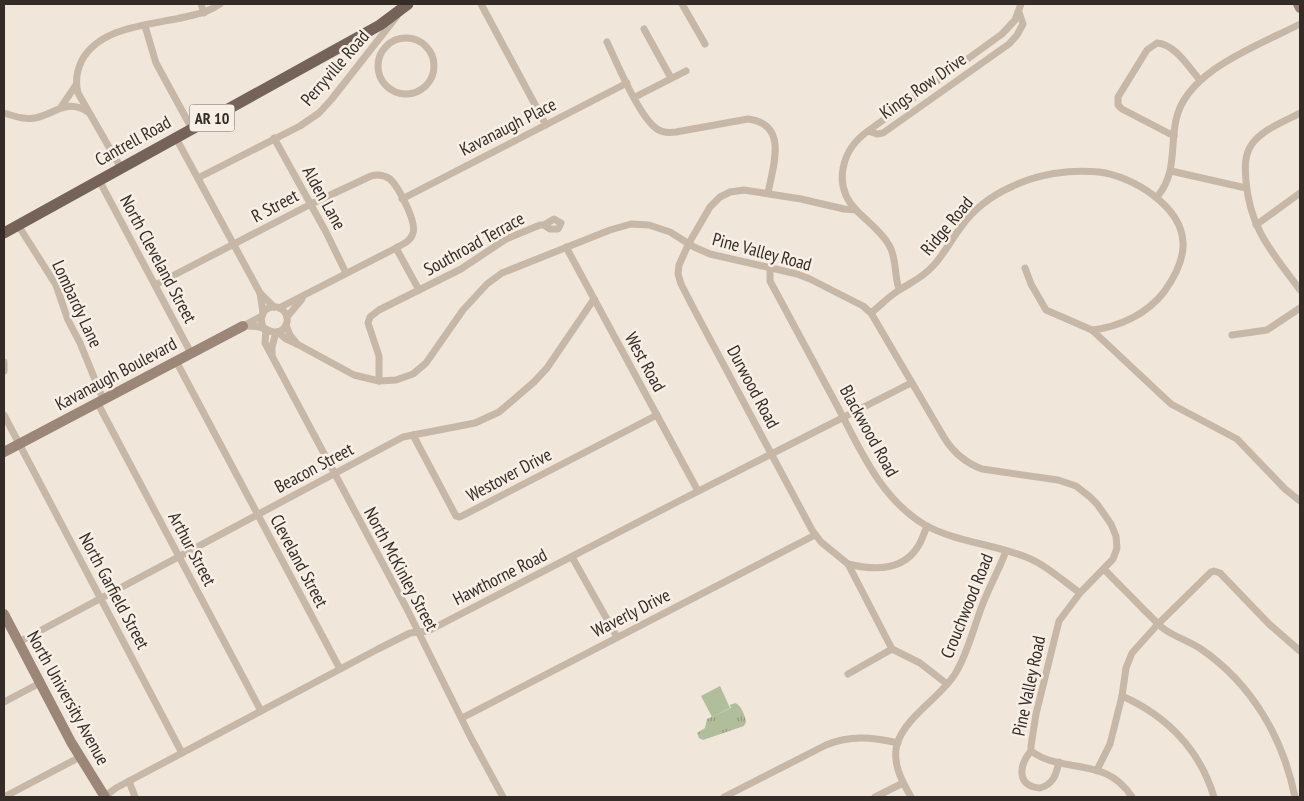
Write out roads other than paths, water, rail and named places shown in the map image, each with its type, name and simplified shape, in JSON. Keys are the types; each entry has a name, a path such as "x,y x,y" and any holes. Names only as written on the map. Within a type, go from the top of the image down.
{"main road":[{"name":"Cantrell Road","path":"4,233 380,25 406,5"}],"street":[{"path":"201,4 204,13"},
{"path":"120,168 88,112 76,85 80,64 87,52 96,43 116,32 204,13 220,4"},
{"path":"481,4 546,125"},
{"path":"682,4 705,44"},
{"name":"Kings Row Drive","path":"899,289 894,258 889,245 880,233 856,210 845,188 843,165 852,146 868,131 877,134 883,132 1009,44 1024,24 1019,12 1021,4"},
{"path":"1298,4 1300,8"},
{"name":"Perryville Road","path":"198,178 300,126 319,113 338,93 406,5"},
{"path":"868,131 1002,34 1012,24 1019,12"},
{"path":"1157,198 1166,186 1171,172 1176,121 1180,111 1200,80 1231,59 1300,24"},
{"path":"145,26 156,62 192,129"},
{"path":"644,29 672,78"},
{"path":"384,34 392,41"},
{"path":"400,38 418,40 430,52 434,68 432,77 420,90 412,93 399,93 383,82 378,69 379,56 392,41 400,38"},
{"path":"607,42 634,97 653,126 663,132 685,131 745,119 763,123 770,130 776,144 768,193"},
{"path":"1174,136 1122,109 1118,105 1118,97 1147,50 1157,44 1166,45 1174,51 1200,80"},
{"path":"634,97 686,71"},
{"name":"Kavanaugh Place","path":"402,199 627,83"},
{"path":"61,107 76,85"},
{"path":"4,113 22,118 35,118 61,107 76,108 88,112"},
{"path":"1299,287 1266,243 1256,225 1250,210 1246,188 1245,158 1251,145 1266,131 1300,113"},
{"path":"176,138 260,293 283,310 290,336 297,344"},
{"name":"Alden Lane","path":"274,138 311,204 346,273"},
{"name":"Ridge Road","path":"871,313 899,289 919,279 931,268 962,226 979,208 1006,190 1026,180 1070,172 1100,172 1128,179 1157,198 1174,218 1184,243 1182,258 1175,275 1159,298 1143,311 1122,323 1092,330"},
{"path":"1171,172 1246,188"},
{"name":"R Street","path":"155,285 311,204 375,175 390,179 402,199"},
{"name":"North Cleveland Street","path":"99,180 191,352"},
{"name":"Durwood Road","path":"856,210 768,193 740,190 720,198 710,207 689,243 679,264 678,274 681,284 815,535 848,564 892,649"},
{"path":"1256,225 1267,219 1300,193"},
{"path":"243,326 262,314 266,309 277,307 306,295 396,248 411,238 414,229 413,219 402,199"},
{"name":"Pine Valley Road","path":"277,332 286,339 354,375 379,382 396,380 420,369 432,356 463,310 494,279 513,268 566,247 610,230 636,224 662,229 700,251 797,274 856,302 871,313 911,383 949,445 957,454 972,465 992,472 1058,480 1076,486 1090,496 1106,516 1116,536 1117,548 1115,555 1069,606 1059,622 1052,645 1031,741 1032,751 1042,758 1097,770 1116,779 1132,797"},
{"name":"Lombardy Lane","path":"18,225 56,285 68,320 83,350 100,400"},
{"name":"Southroad Terrace","path":"379,382 379,356 369,330 368,320 370,317 379,310 470,264 506,239 544,225"},
{"name":"West Road","path":"566,247 698,491"},
{"path":"396,248 419,290"},
{"name":"Blackwood Road","path":"770,267 770,281 883,488 906,512 927,526 947,534 1027,558 1045,567 1080,593"},
{"path":"1025,268 1031,284 1046,310 1092,330 1171,404 1237,439 1285,489 1300,501"},
{"path":"260,293 261,321 265,329"},
{"path":"243,326 253,326 277,332 283,329 286,321 306,295"},
{"name":"Beacon Street","path":"19,642 403,437 475,423 499,412 534,382 547,368 594,299"},
{"path":"1232,335 1267,330 1300,308"},
{"name":"Kavanaugh Boulevard","path":"4,452 243,326"},
{"name":"North McKinley Street","path":"265,329 265,343 503,797"},
{"path":"272,356 272,347 277,332"},
{"name":"Cleveland Street","path":"176,361 340,670"},
{"path":"4,362 4,371"},
{"name":"Hawthorne Road","path":"104,797 129,781 410,633 428,631 911,383"},
{"name":"Arthur Street","path":"100,400 179,557 261,711"},
{"name":"North Garfield Street","path":"4,415 182,753"},
{"name":"Westover Drive","path":"412,435 456,516 460,517 657,415"},
{"path":"848,564 874,569 888,567 900,562 917,548 927,526"},
{"name":"Waverly Drive","path":"462,718 815,535"},
{"name":"Crouchwood Road","path":"898,743 908,726 947,684 962,662 982,605 1006,551"},
{"path":"572,557 617,638"},
{"path":"1104,569 1158,624 1210,656 1245,689 1264,716 1281,748 1295,797"},
{"path":"1097,770 1110,744 1122,696 1126,668 1132,653 1197,585 1214,571 1220,573 1269,624 1300,650"},
{"name":"North University Avenue","path":"4,614 80,757 104,797"},
{"path":"848,674 892,649 920,663 947,684"},
{"path":"4,702 40,683"},
{"path":"1122,696 1160,717 1181,737 1200,763 1214,797"},
{"path":"724,797 826,745 839,740 860,737 898,743 896,763 903,783 911,797"},
{"path":"1032,751 1025,759 1021,768 1024,779 1032,786 1040,788 1052,782 1055,778 1059,762"},
{"path":"4,797 80,757"},
{"path":"129,781 135,797"},
{"path":"875,797 903,783"}]}
